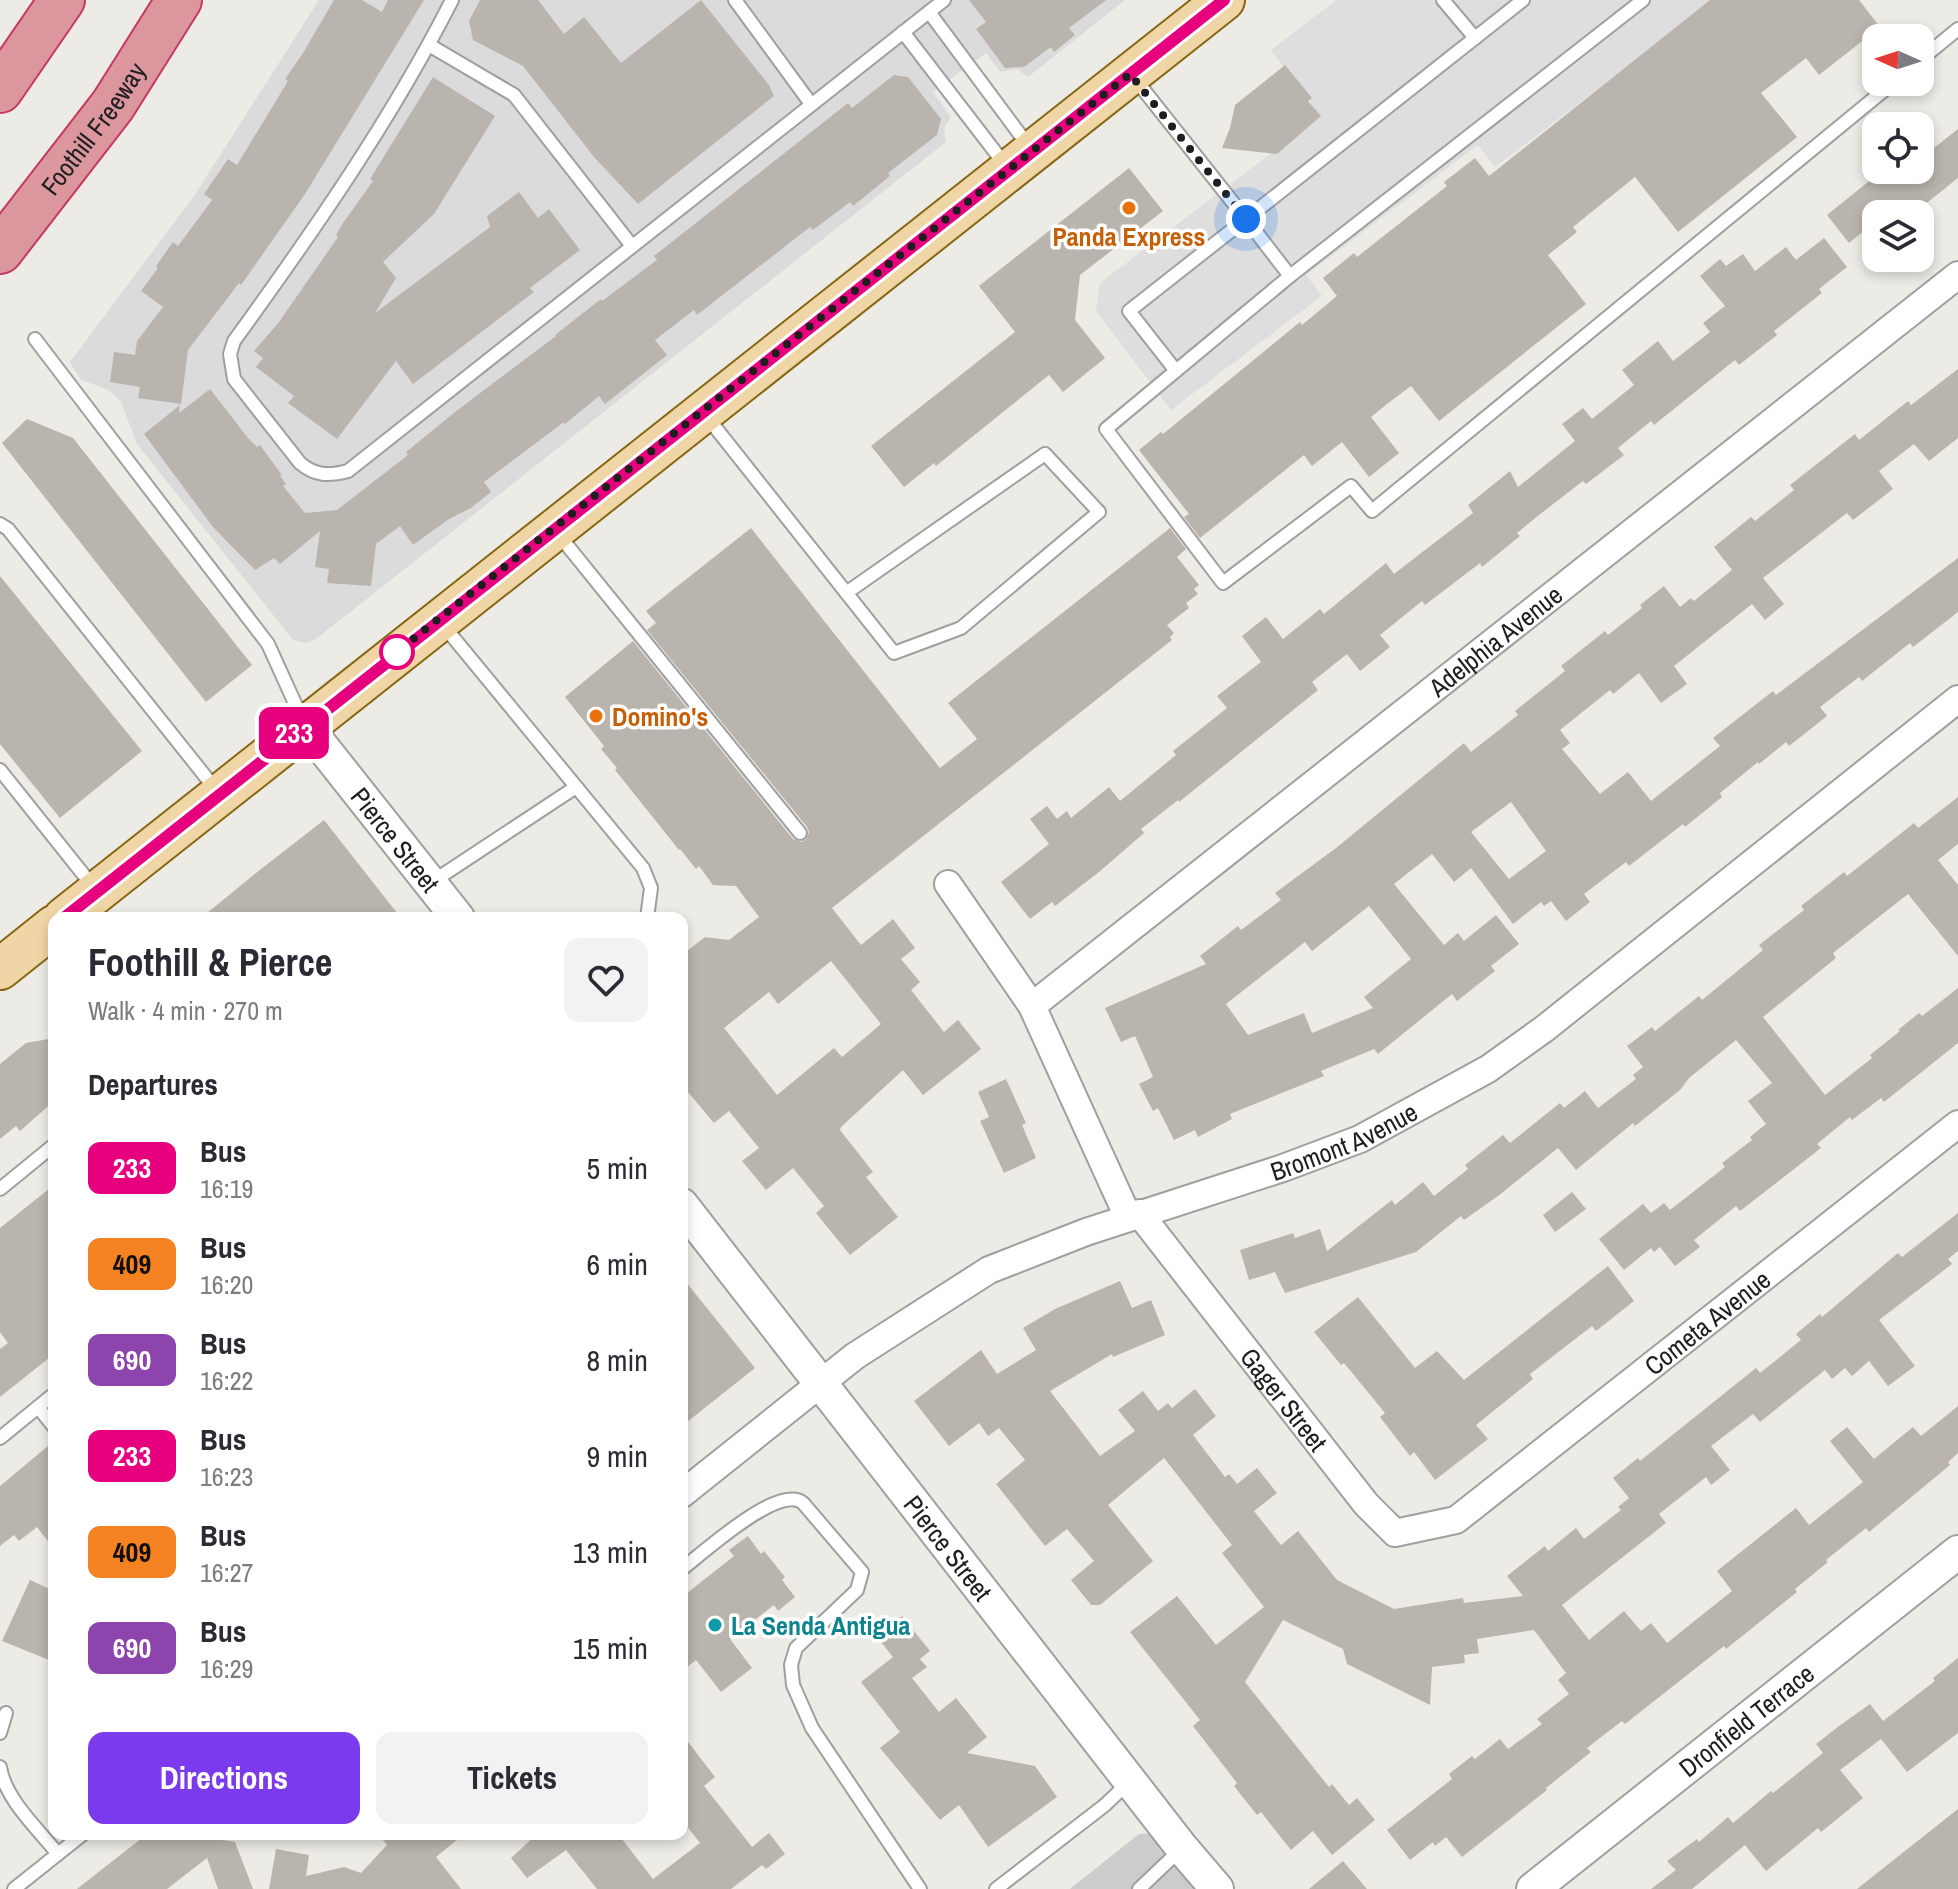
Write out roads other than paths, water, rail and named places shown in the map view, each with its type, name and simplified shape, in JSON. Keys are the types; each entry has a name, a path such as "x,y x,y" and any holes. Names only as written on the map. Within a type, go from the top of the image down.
{"highway":[{"path":"0,90 62,0"},
{"name":"Foothill Freeway","path":"0,251 113,105 179,0"}],"main road":[{"path":"71,912 1224,0"},
{"path":"0,969 48,931"}],"street":[{"name":"Adelphia Avenue","path":"1032,1006 1958,275"},
{"name":"Bromont Avenue","path":"688,1489 881,1338 989,1270 1134,1215 1283,1168 1360,1139 1488,1069 1544,1029 1958,699"},
{"name":"Pierce Street","path":"305,725 453,912"},
{"name":"Gager Street","path":"948,884 1032,1006 1134,1215 1366,1504 1395,1533 1456,1520"},
{"name":"Cometa Avenue","path":"1456,1520 1958,1124"},
{"name":"Pierce Street","path":"688,1213 1217,1889"},
{"name":"Dronfield Terrace","path":"1533,1889 1958,1552"}],"lane":[{"path":"452,0 429,45 339,191 234,341 230,354 234,379 308,471 333,475 348,471 944,0"},
{"path":"735,0 811,104"},
{"path":"1443,0 1475,38"},
{"path":"1176,371 1129,311 1523,0"},
{"path":"1643,0 1290,276 1106,429 1223,583 1351,486 1372,511 1877,96"},
{"path":"929,12 1021,160"},
{"path":"1934,49 1958,29"},
{"path":"903,32 1021,160"},
{"path":"429,45 514,95 632,246"},
{"path":"1130,74 1290,276"},
{"path":"35,339 268,644 305,725"},
{"path":"702,412 846,593 894,653 961,628 1099,512 1045,454 846,593"},
{"path":"0,524 8,529 219,793"},
{"path":"554,529 800,833"},
{"path":"438,619 643,868 651,888 648,912"},
{"path":"0,770 97,891"},
{"path":"431,883 576,787"},
{"path":"0,1189 48,1150"},
{"path":"0,1438 48,1399"},
{"path":"38,1407 48,1420"},
{"path":"688,1564 755,1513 789,1498 797,1498 862,1572 857,1590 796,1648 791,1665 793,1685 812,1728 920,1889"},
{"path":"0,1733 6,1713"},
{"path":"0,1767 2,1780 12,1795 58,1854"},
{"path":"996,1889 1105,1805 1130,1781"},
{"path":"14,1889 76,1840"},
{"path":"1139,1889 1182,1848"}],"place":[{"name":"Panda Express","path":"1129,208"},
{"name":"Domino's","path":"596,716"},
{"name":"La Senda Antigua","path":"715,1625"}]}
